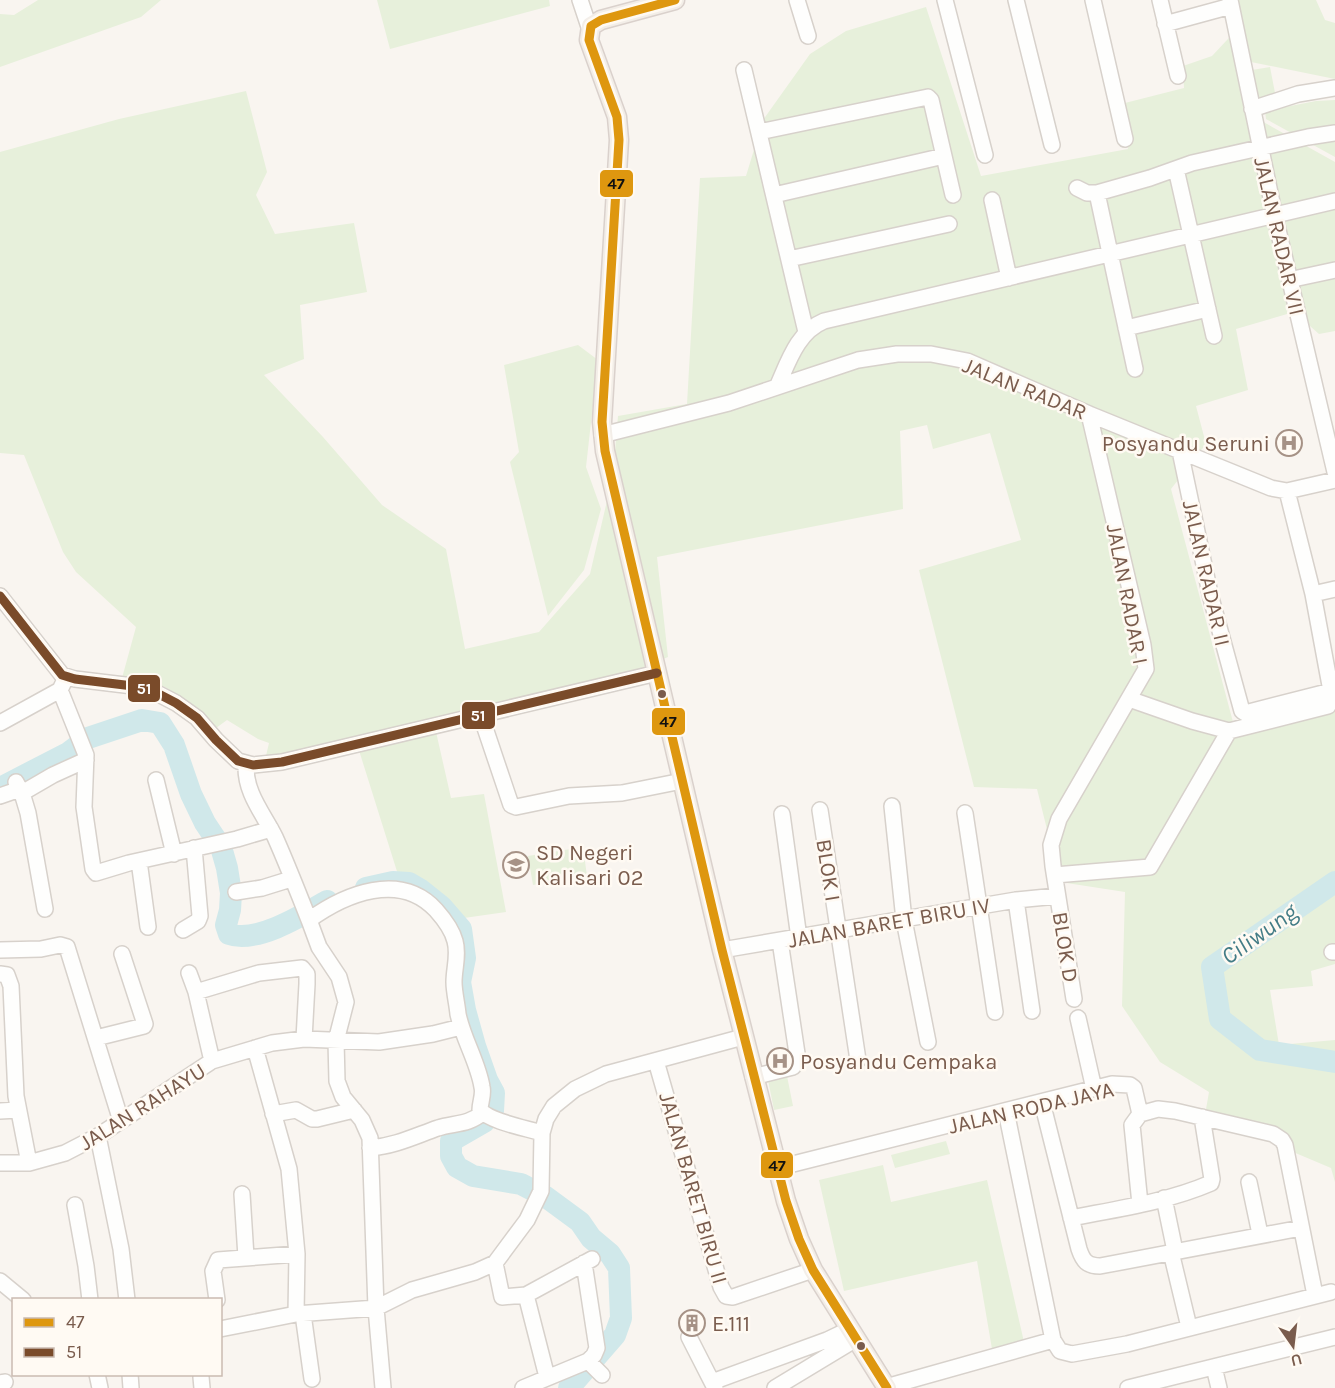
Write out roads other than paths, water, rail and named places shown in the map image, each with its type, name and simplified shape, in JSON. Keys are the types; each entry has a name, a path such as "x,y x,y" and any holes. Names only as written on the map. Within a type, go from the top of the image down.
{"main road":[{"path":"675,0 602,20 593,24 590,30 591,48 614,109 619,140 602,435 743,1037 796,1232 813,1270 887,1387"}],"street":[{"path":"580,0 590,30"},
{"path":"797,0 808,36"},
{"path":"945,0 985,155"},
{"path":"1016,0 1052,145"},
{"path":"1092,0 1125,139"},
{"path":"1160,0 1178,76"},
{"path":"1165,24 1230,3"},
{"name":"JALAN RADAR VII","path":"1230,3 1275,217 1335,471"},
{"path":"744,70 806,332"},
{"path":"1252,109 1298,94 1335,88"},
{"path":"759,132 927,96 931,100 953,195"},
{"path":"1077,188 1086,193 1097,193 1192,163 1335,133"},
{"path":"774,195 944,156"},
{"path":"1176,169 1214,336"},
{"path":"1097,193 1135,369"},
{"path":"992,200 1009,278"},
{"path":"777,387 806,332 818,323 839,316 1275,217 1335,201"},
{"path":"789,259 949,224"},
{"path":"1299,278 1335,270"},
{"path":"1126,328 1208,309"},
{"name":"JALAN RADAR","path":"602,435 692,414 858,360 897,354 931,354 967,362 1264,485 1287,491 1335,480"},
{"name":"JALAN RADAR I","path":"1057,896 1051,845 1056,828 1070,799 1145,673 1145,655 1089,414"},
{"name":"JALAN RADAR II","path":"1180,451 1212,598 1242,711 1245,713 1333,691"},
{"path":"1129,699 1192,722 1229,731 1326,708 1333,691 1313,594 1287,491"},
{"path":"1313,594 1335,589"},
{"path":"0,596 58,672 63,683 86,757 84,807 95,872 98,874 139,861 270,829"},
{"path":"0,723 63,683 133,686 165,696 197,718 229,753 246,765 272,764 481,716 657,672"},
{"path":"481,716 511,805 516,807 569,796 622,793 682,781"},
{"path":"1054,875 1150,867 1229,731"},
{"path":"0,796 53,775 86,757"},
{"path":"246,765 245,776 255,805 270,829 319,947 339,977 345,995 345,1010 336,1041 337,1081 343,1097 366,1127 370,1138 376,1308 383,1388"},
{"path":"156,780 174,854"},
{"path":"20,788 28,813 45,909"},
{"path":"892,806 904,920 928,1042"},
{"name":"BLOK I","path":"820,810 858,1060"},
{"path":"965,813 995,1012"},
{"path":"782,814 799,938"},
{"path":"183,930 198,921 200,916 194,848"},
{"path":"139,861 148,927"},
{"path":"236,892 262,888 291,879"},
{"path":"307,916 350,895 391,889 423,898 432,906 447,924 456,942 454,981 461,1027 483,1093 480,1107 488,1115 542,1133"},
{"name":"JALAN BARET BIRU IV","path":"722,950 1016,900 1057,896"},
{"name":"BLOK D","path":"1057,896 1074,999"},
{"path":"1016,900 1032,1011"},
{"path":"753,1077 794,1067 798,1060 780,941"},
{"path":"2,950 41,949 60,945 67,947 121,1120"},
{"path":"96,1038 145,1024 122,954"},
{"path":"196,992 259,973 302,968 307,975 304,1039"},
{"path":"189,973 196,992 212,1061"},
{"path":"0,974 7,975 11,986 14,1038 7,1071 29,1163"},
{"path":"1078,1018 1094,1089"},
{"name":"JALAN RAHAYU","path":"0,1163 29,1163 54,1157 98,1136 212,1061 255,1048 272,1043 304,1039 385,1041 433,1034 461,1027"},
{"path":"222,1326 300,1314 376,1308 412,1290 475,1272 495,1263 516,1237 539,1198 542,1133 546,1119 554,1106 575,1089 606,1074 743,1037"},
{"path":"255,1048 289,1169 300,1314 312,1379"},
{"name":"JALAN BARET BIRU II","path":"656,1061 721,1287 726,1296 733,1297 813,1270"},
{"name":"JALAN RODA JAYA","path":"777,1168 1112,1084 1130,1085 1134,1088 1140,1114 1167,1109 1265,1131 1282,1140 1301,1228"},
{"path":"1042,1102 1071,1218 1082,1258 1086,1263 1100,1266 1301,1228 1315,1296"},
{"path":"0,1111 18,1110"},
{"path":"273,1113 296,1110 312,1119 317,1119 354,1110"},
{"path":"1006,1111 1053,1340 1060,1351 1072,1354 1127,1344 1331,1292"},
{"path":"1140,1114 1132,1125 1140,1204"},
{"path":"370,1148 395,1145 440,1127 469,1122 488,1115"},
{"path":"1071,1218 1164,1198 1212,1182 1202,1118"},
{"path":"98,1136 121,1249 127,1298"},
{"path":"1249,1182 1260,1234"},
{"path":"242,1194 246,1257"},
{"path":"1164,1198 1189,1328"},
{"path":"75,1205 90,1298"},
{"path":"217,1298 213,1271 216,1263 224,1259 297,1254"},
{"path":"495,1263 502,1297 526,1295 588,1261 597,1348 593,1366 547,1377 523,1388"},
{"path":"0,1281 22,1298"},
{"path":"526,1295 547,1377"},
{"path":"689,1337 713,1385 816,1344 853,1334"},
{"path":"785,1385 853,1334"},
{"path":"1128,1388 1335,1337"},
{"path":"887,1387 1053,1340"},
{"path":"1214,1367 1219,1388"}],"waterway":[{"path":"0,788 68,753 88,738 142,720 160,723 174,745 191,794 205,823 221,847 231,893 226,925 229,934 240,936 266,932 327,901"},
{"path":"366,888 393,882 409,883 441,906 461,929 465,958 460,982 465,1010 475,1046 494,1093 493,1111 484,1122 451,1141 451,1156 457,1167 473,1176 521,1184 546,1197 580,1222 591,1238 610,1254 619,1268 621,1318 615,1335 569,1388"},
{"name":"Ciliwung","path":"1335,882 1212,967 1220,1019 1260,1050 1335,1062"}],"place":[{"name":"Posyandu Seruni","path":"1289,443"},
{"name":"SD Negeri Kalisari 02","path":"516,865"},
{"name":"Posyandu Cempaka","path":"780,1061"},
{"name":"E.111","path":"692,1323"}]}
